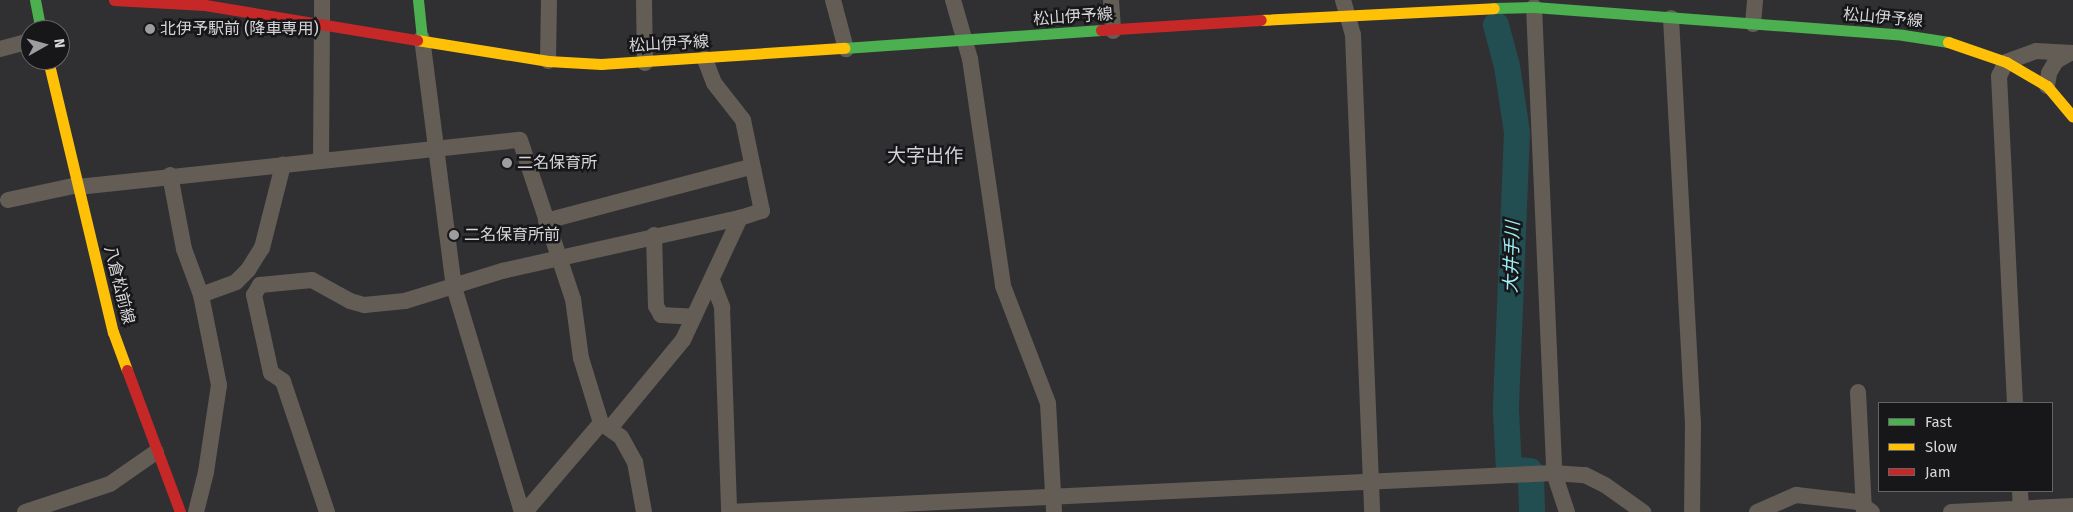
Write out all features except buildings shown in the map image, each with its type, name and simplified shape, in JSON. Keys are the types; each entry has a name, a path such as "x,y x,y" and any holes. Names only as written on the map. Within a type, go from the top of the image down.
{"main road":[{"path":"35,0 39,20"},
{"name":"松山伊予線","path":"114,0 258,7 321,21 548,61 645,63 1113,31 1345,7 1502,3 1671,18 1903,35 1959,44 2006,62 2047,86 2073,117"},
{"path":"418,0 422,38"},
{"name":"八倉松前線","path":"50,70 113,332 156,452 180,512"}],"street":[{"path":"321,161 322,0"},
{"path":"548,61 549,0"},
{"path":"644,0 645,63"},
{"path":"833,0 846,49"},
{"path":"953,0 970,59 1003,286 1048,403 1054,504"},
{"path":"1111,0 1113,31"},
{"path":"1753,24 1755,0"},
{"path":"1345,7 1352,35 1372,512"},
{"path":"1534,7 1554,473 1567,512"},
{"path":"1671,18 1693,423 1692,512"},
{"path":"422,38 454,287 523,512 606,425 683,340 713,283 740,218"},
{"path":"0,49 20,44"},
{"path":"2015,402 1998,92 2006,62 2036,51 2072,53"},
{"path":"2047,86 2049,73 2056,61 2072,53"},
{"path":"255,289 260,285 312,280 350,301 364,305 405,301 558,259 654,235 740,218 762,211 750,167 743,120 714,83 705,59"},
{"path":"8,200 78,186 170,175 520,140 558,259 573,299 581,358 606,425 635,462 644,512"},
{"path":"201,295 236,282 262,248 283,165"},
{"path":"546,221 750,167"},
{"path":"170,175 184,250 201,295 219,384 206,472 196,512"},
{"path":"654,235 656,306 662,315 694,318"},
{"path":"236,282 255,289"},
{"path":"713,283 722,307 729,512 1054,504 1371,480 1554,473 1592,478 1643,512"},
{"path":"255,289 271,373 283,381 327,512"},
{"path":"1758,512 1796,495 1839,498 1867,510 1858,392"},
{"path":"25,512 110,484 156,452"},
{"path":"2020,492 2021,510"},
{"path":"1952,512 2073,506"}],"waterway":[{"name":"大井手川","path":"1496,25 1507,66 1517,132 1506,411 1509,470 1530,471"},
{"name":"大井手川","path":"1531,479 1532,512"}],"traffic: fast":[{"path":"35,0 39,20"},
{"path":"418,0 422,38"},
{"path":"1494,8 1534,7 1903,35 1948,42"},
{"path":"844,48 1101,30"}],"traffic: slow":[{"path":"1261,20 1494,8"},
{"path":"417,40 548,61 601,64 844,48"},
{"path":"1948,42 2006,62 2047,86 2073,117"},
{"path":"50,70 113,332 127,370"}],"traffic: jam":[{"path":"114,0 205,5 417,40"},
{"path":"1101,30 1261,20"},
{"path":"127,370 180,512"}],"place":[{"name":"北伊予駅前 (降車専用)","path":"150,29"},
{"name":"二名保育所","path":"507,163"},
{"name":"二名保育所前","path":"454,235"}],"district":[{"name":"大字出作","path":"925,156"}]}
